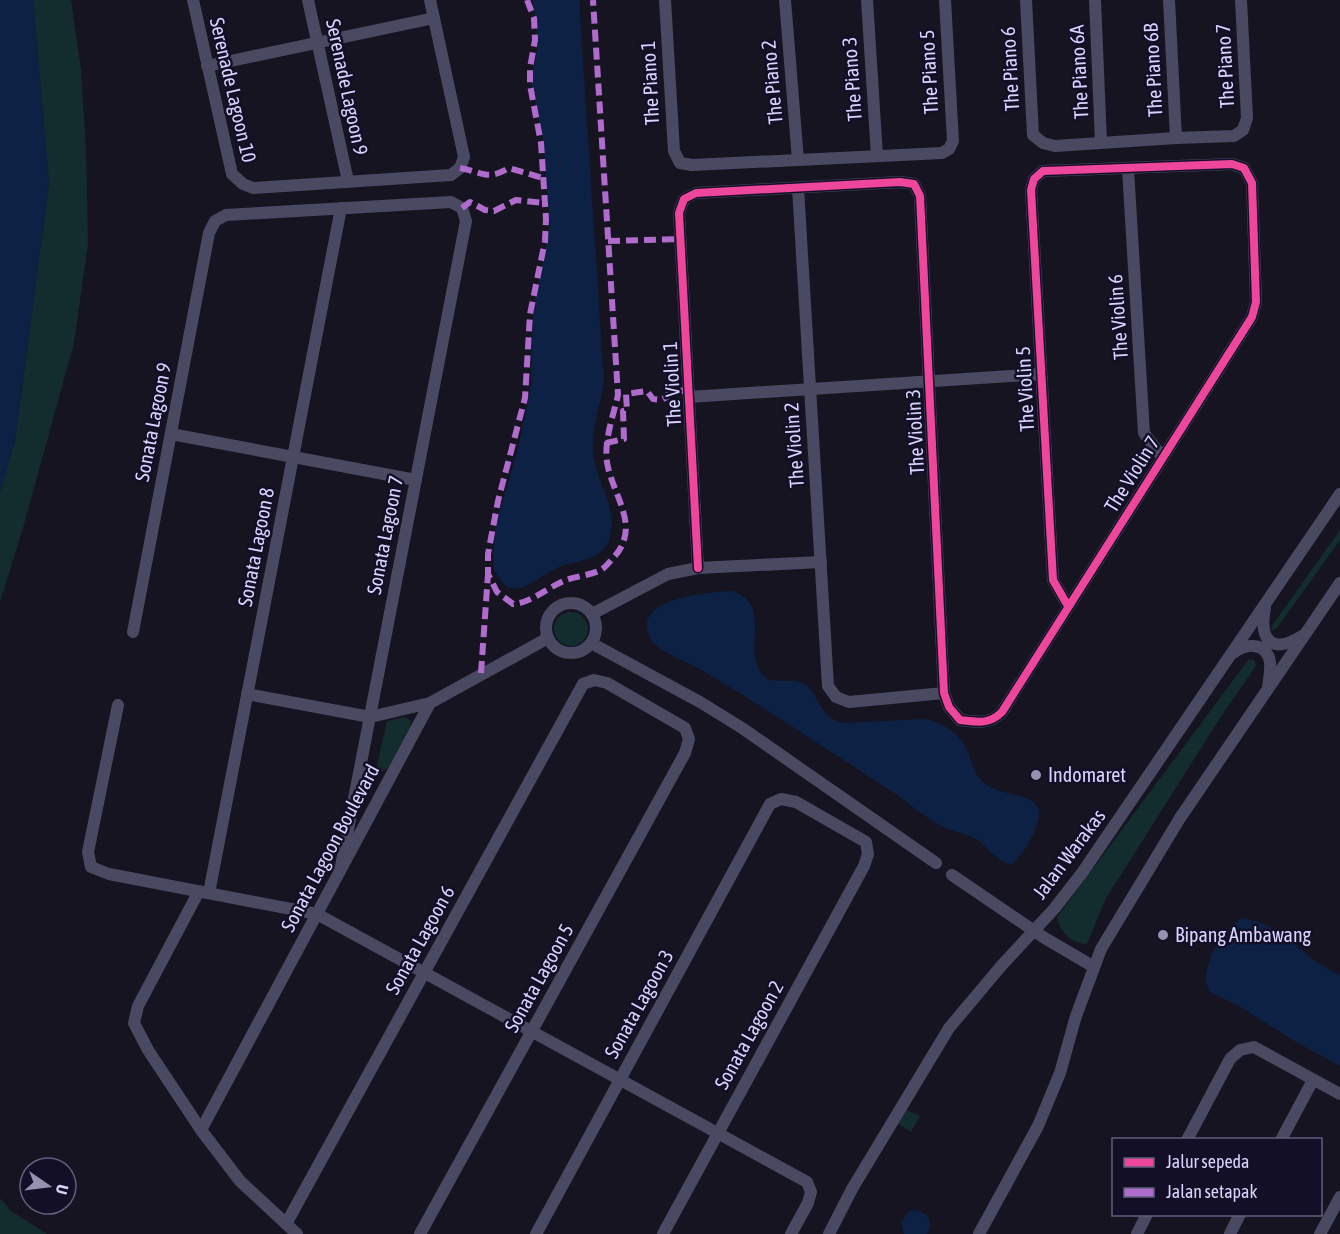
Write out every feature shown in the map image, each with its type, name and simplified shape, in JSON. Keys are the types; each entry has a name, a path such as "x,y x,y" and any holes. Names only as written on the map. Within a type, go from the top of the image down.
{"street":[{"name":"Serenade Lagoon 10","path":"192,0 232,174 243,184 254,188 348,182"},
{"name":"Serenade Lagoon 9","path":"308,0 348,182"},
{"path":"348,182 452,175 460,168 464,157 430,0"},
{"name":"The Piano 1","path":"665,0 674,151 680,163 692,165 798,160"},
{"name":"The Piano 2","path":"785,0 798,160"},
{"name":"The Piano 3","path":"867,0 877,156"},
{"name":"The Piano 5","path":"877,156 942,153 949,149 953,141 945,0"},
{"name":"The Piano 6","path":"1026,0 1032,135 1043,143 1055,146 1101,142"},
{"name":"The Piano 6A","path":"1095,0 1101,142"},
{"name":"The Piano 6B","path":"1169,0 1176,138"},
{"name":"The Piano 7","path":"1176,138 1234,136 1243,130 1248,118 1241,0"},
{"path":"207,66 434,18"},
{"path":"1101,142 1176,138"},
{"path":"798,160 877,156"},
{"name":"The Violin 7","path":"944,693 949,707 960,720 977,722 994,720 1002,712 1251,317 1256,302 1252,183 1244,168 1232,164 1128,169"},
{"name":"The Violin 5","path":"1068,606 1053,580 1031,190 1034,178 1043,171 1128,169"},
{"name":"The Violin 6","path":"1128,169 1144,433 1162,457"},
{"name":"The Violin 3","path":"798,188 900,182 914,184 920,196 944,693"},
{"name":"The Violin 1","path":"698,568 679,213 684,199 696,193 798,188"},
{"name":"The Violin 2","path":"798,188 828,686 836,697 849,702 944,693"},
{"name":"Sonata Lagoon 7","path":"340,871 466,221 462,208 451,202 341,208"},
{"name":"Sonata Lagoon 9","path":"133,632 209,234 215,221 226,215 341,208"},
{"name":"Sonata Lagoon 8","path":"201,1130 148,1050 135,1023 138,1006 204,892 247,694 341,208"},
{"path":"689,397 1041,374"},
{"path":"171,434 416,480"},
{"name":"Jalan Warakas","path":"829,1234 852,1189 936,1047 986,983 1034,932 1096,854 1340,494"},
{"path":"592,614 668,574 698,568 820,562"},
{"path":"979,1234 1038,1126 1060,1073 1076,1016 1101,949 1180,818 1340,583"},
{"path":"571,603 583,606 592,614 596,623 596,634 583,650 573,653 562,652 548,638 546,626 550,614 559,606 571,603"},
{"path":"1267,603 1263,623 1264,633 1268,640 1284,645 1305,634"},
{"path":"247,694 370,717 430,704 481,673 548,638"},
{"path":"591,643 700,702 742,728 936,863"},
{"path":"1230,656 1242,646 1251,645 1262,648 1270,662 1268,688"},
{"name":"Sonata Lagoon 6","path":"286,1224 583,684 594,680 607,683 686,728 689,739"},
{"name":"Sonata Lagoon Boulevard","path":"201,1130 430,704"},
{"path":"118,705 88,852 92,867 109,874 317,914 807,1182 811,1192 808,1203 791,1234"},
{"name":"Sonata Lagoon 5","path":"420,1234 685,753 689,739"},
{"name":"Sonata Lagoon 3","path":"536,1234 770,804 781,800 796,802 866,842 868,854"},
{"name":"Sonata Lagoon 2","path":"663,1234 864,866 868,854"},
{"path":"952,874 1034,932 1094,967"},
{"path":"1188,1138 1230,1059 1240,1050 1254,1047 1340,1094"},
{"path":"1282,1138 1313,1080"},
{"path":"201,1130 240,1181 297,1234"},
{"path":"1320,1234 1340,1197"},
{"path":"1137,1234 1146,1216"},
{"path":"1230,1234 1239,1216"}],"green space":[{"path":"33,0 71,0 81,70 86,147 88,244 74,343 0,602 0,492 15,440 49,183"},
{"path":"1340,530 1340,540 1277,628 1272,631 1271,627"},
{"path":"571,612 583,617 588,629 583,641 571,646 559,641 554,629 559,617"},
{"path":"1249,659 1254,660 1256,666 1220,718 1105,900 1087,944 1071,939 1061,928 1057,917"},
{"path":"405,717 410,720 411,726 388,768 382,771 377,765 387,721"},
{"path":"905,1109 920,1116 911,1132 897,1123"},
{"path":"0,1198 11,1211 47,1234 0,1234"}],"water":[{"path":"0,0 33,0 49,183 15,440 0,492"},
{"path":"532,0 579,0 604,383 594,431 593,451 612,522 609,541 597,555 562,566 525,586 513,588 506,587 494,570 496,523 517,453 531,385 533,313 550,226 543,140 531,81 537,49 536,21"},
{"path":"733,591 745,598 751,606 755,627 756,661 760,671 768,679 802,683 813,692 827,715 843,723 924,719 937,723 960,738 976,772 984,783 992,788 1032,801 1038,807 1039,816 1028,843 1016,860 1012,864 1001,861 976,839 934,822 800,731 701,670 666,652 651,639 647,625 651,614 661,606 690,596"},
{"path":"1240,918 1268,926 1340,975 1340,1066 1296,1042 1239,1006 1210,992 1206,983 1206,972 1213,951"},
{"path":"913,1210 922,1212 928,1218 930,1225 927,1234 904,1234 901,1223 908,1212"}],"marked path":[{"path":"527,0 534,18 535,40 530,68 530,85 541,143 546,219 545,241 530,314 525,398 498,501 488,554 488,574 497,592 513,604 533,598 566,580 601,570 614,557 622,545 625,534 623,510 610,474 606,454 618,395 593,0"},
{"path":"460,168 490,175 509,168 543,178"},
{"path":"462,208 470,202 485,210 494,211 516,200 545,203"},
{"path":"608,241 681,239"},
{"path":"606,443 624,439 623,411 627,410 626,394 647,391 653,399 661,400 667,397 669,392 689,390"},
{"path":"481,673 488,574"}],"cycle path":[{"path":"698,568 679,213 684,199 696,193 900,182 914,184 920,196 944,693 949,707 960,720 982,722 1002,712 1252,317 1256,302 1252,183 1244,168 1232,164 1043,171 1034,179 1031,190 1053,580 1068,606"}],"place":[{"name":"Indomaret","path":"1036,775"},
{"name":"Bipang Ambawang","path":"1163,935"}]}
